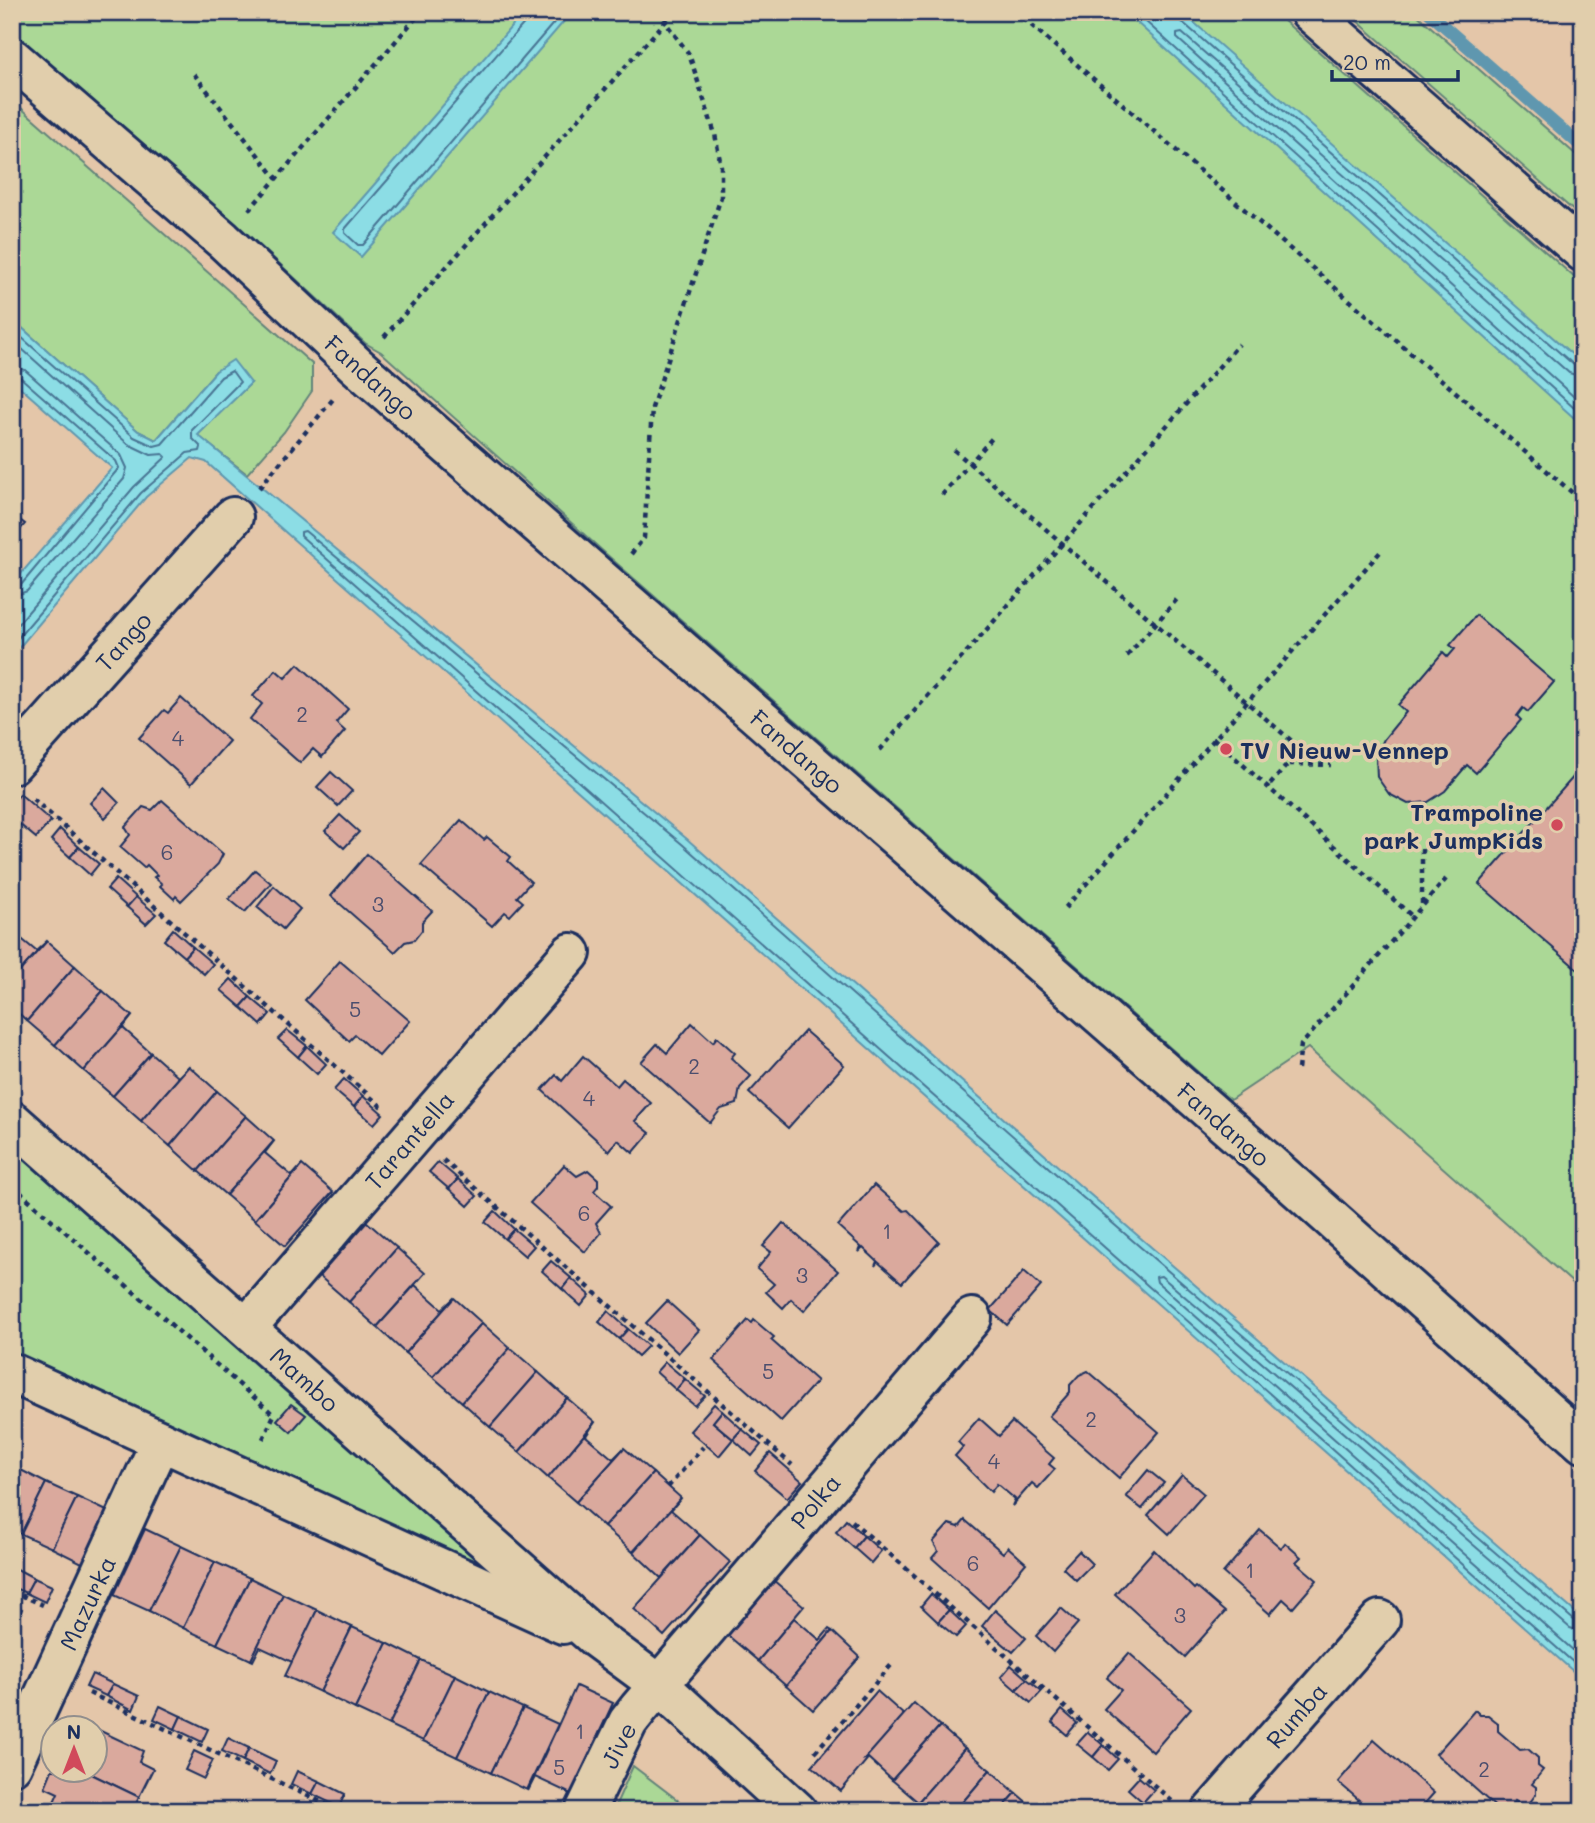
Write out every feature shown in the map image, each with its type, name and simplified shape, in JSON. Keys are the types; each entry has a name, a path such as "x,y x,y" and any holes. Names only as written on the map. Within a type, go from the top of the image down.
{"street":[{"path":"1310,12 1583,251"},
{"name":"Fandango","path":"12,58 223,240 358,366 1236,1134 1583,1443"},
{"name":"Tango","path":"20,779 233,517"},
{"name":"Tarantella","path":"247,1327 571,953"},
{"name":"Mambo","path":"12,1121 597,1639 659,1685 774,1804"},
{"name":"Polka","path":"659,1685 972,1318"},
{"name":"Mambo","path":"12,1373 597,1639"},
{"name":"Mazurka","path":"12,1765 161,1441"},
{"name":"Rumba","path":"1212,1811 1380,1620"},
{"name":"Jive","path":"585,1811 628,1721 659,1685"}],"path":[{"path":"223,240 421,12"},
{"path":"605,584 644,538 652,408 722,197 721,166 715,134 689,54 655,12"},
{"path":"233,517 301,439 358,366 674,12"},
{"path":"1016,12 1583,502"},
{"path":"194,74 276,178"},
{"path":"880,750 1239,344"},
{"path":"942,495 993,437"},
{"path":"954,450 1301,749 1268,787"},
{"path":"1065,908 1382,550"},
{"path":"1127,656 1179,597"},
{"path":"1213,738 1413,917"},
{"path":"1288,764 1331,765"},
{"path":"20,779 414,1135 1173,1802"},
{"path":"1422,849 1422,906"},
{"path":"1297,1069 1301,1045 1446,879"},
{"path":"12,1185 274,1415 245,1480"},
{"path":"668,1487 704,1447"},
{"path":"815,1752 894,1662"},
{"path":"54,1676 340,1811"}],"green space":[{"path":"12,12 1274,12 1583,285 1583,1292 1308,1048 1230,1100 606,554 381,352 365,343 242,229 220,215 12,31"},
{"path":"1347,12 1414,12 1583,161 1583,219"},
{"path":"12,100 312,364 312,391 284,432 247,474 197,435 251,383 216,371 156,440 138,431 12,319"},
{"path":"12,1148 514,1584 12,1356"},
{"path":"633,1766 692,1811 613,1811"}],"water":[{"path":"524,12 572,12 361,257 333,232"},
{"path":"1125,12 1182,12 1583,364 1583,426"},
{"path":"12,319 138,431 156,440 216,371 233,360 251,383 198,435 687,839 1086,1191 1583,1619 1583,1680 206,462 192,458 146,497 12,656 12,584 112,468 12,380"}],"building":[{"path":"12,514 25,524 12,539"},
{"path":"1476,615 1554,682 1528,712 1523,708 1517,716 1521,720 1476,773 1467,765 1445,791 1428,802 1408,804 1389,794 1377,777 1376,756 1384,739 1406,712 1398,705 1443,652 1448,657 1455,649 1450,645"},
{"path":"298,664 348,709 336,723 345,731 322,757 313,749 300,763 250,719 262,704 253,696 276,670 285,678"},
{"path":"181,698 229,741 191,784 139,738 164,710 168,713"},
{"name":"Trampoline park JumpKids","path":"1583,766 1583,974 1479,884"},
{"path":"331,772 352,791 338,806 317,787"},
{"path":"104,788 119,803 105,818 90,803"},
{"path":"20,794 51,821 36,838 12,818 12,803"},
{"path":"162,800 223,854 218,864 181,901 176,896 174,899 160,886 162,884 154,877 157,875 147,865 144,868 120,847 130,835 125,827 143,807 152,810"},
{"path":"340,815 359,832 344,848 325,831"},
{"path":"461,820 484,840 487,837 511,857 508,861 531,882 517,897 523,902 510,916 505,912 492,926 421,865"},
{"path":"60,829 79,847 70,857 51,840"},
{"path":"79,847 99,864 90,875 70,857"},
{"path":"367,854 432,911 422,922 422,930 414,940 405,942 395,952 331,896"},
{"path":"255,870 271,883 245,912 229,899"},
{"path":"116,879 136,897 127,907 107,889"},
{"path":"274,886 300,909 283,929 257,907"},
{"path":"136,897 156,914 146,924 127,907"},
{"path":"173,929 193,947 184,957 164,940"},
{"path":"12,931 36,951 47,941 12,980"},
{"path":"47,941 75,966 27,1021 12,1007 12,980"},
{"path":"193,947 213,964 204,974 184,957"},
{"path":"340,961 410,1021 379,1056 355,1035 349,1041 305,1000"},
{"path":"75,966 103,991 55,1045 27,1021"},
{"path":"231,979 250,997 241,1007 221,990"},
{"path":"103,991 132,1016 84,1071 55,1045"},
{"path":"250,997 270,1014 261,1025 241,1007"},
{"path":"132,1016 123,1028 151,1053 113,1096 84,1071"},
{"path":"692,1023 713,1042 717,1037 735,1053 731,1058 751,1076 740,1088 737,1104 721,1109 710,1123 641,1062 657,1044 667,1053"},
{"path":"287,1030 307,1046 298,1057 278,1039"},
{"path":"805,1031 844,1065 788,1128 749,1093"},
{"path":"307,1046 326,1064 317,1074 298,1057"},
{"path":"151,1053 178,1077 189,1066 141,1121 113,1096"},
{"path":"583,1056 617,1086 623,1079 651,1103 635,1121 650,1133 633,1153 618,1140 609,1151 542,1090 556,1075 562,1081"},
{"path":"189,1066 217,1091 170,1146 141,1121"},
{"path":"344,1079 363,1096 354,1107 334,1090"},
{"path":"217,1091 246,1116 198,1171 170,1146"},
{"path":"363,1096 383,1114 374,1124 354,1107"},
{"path":"246,1116 274,1141 226,1195 198,1171"},
{"path":"274,1141 265,1153 292,1176 302,1165 255,1220 226,1195"},
{"path":"438,1162 458,1179 449,1189 429,1172"},
{"path":"302,1165 333,1192 285,1246 255,1220"},
{"path":"564,1165 577,1176 588,1170 598,1179 598,1186 594,1191 611,1206 596,1223 601,1233 585,1252 530,1203"},
{"path":"458,1179 477,1196 468,1206 449,1189"},
{"path":"874,1185 904,1211 908,1210 939,1242 902,1283 878,1262 875,1266 877,1261 863,1248 859,1252 861,1247 838,1226"},
{"path":"495,1211 514,1229 505,1239 485,1222"},
{"path":"367,1222 397,1248 349,1302 319,1276"},
{"path":"783,1223 838,1271 804,1311 791,1299 783,1308 766,1292 774,1284 757,1269 771,1252 763,1246"},
{"path":"514,1229 534,1246 525,1256 505,1239"},
{"path":"397,1248 425,1273 377,1327 349,1302"},
{"path":"551,1261 571,1278 562,1289 542,1271"},
{"path":"1024,1271 1041,1286 1007,1325 990,1310"},
{"path":"571,1278 590,1295 581,1306 562,1289"},
{"path":"415,1285 442,1309 454,1298 405,1353 377,1327"},
{"path":"454,1298 482,1323 433,1377 405,1353"},
{"path":"667,1301 699,1330 678,1353 646,1323"},
{"path":"608,1311 628,1329 619,1339 599,1322"},
{"path":"748,1320 752,1323 754,1320 774,1337 771,1340 817,1381 781,1421 713,1360"},
{"path":"482,1323 510,1348 462,1402 433,1377"},
{"path":"628,1329 648,1346 638,1356 619,1339"},
{"path":"510,1348 538,1372 490,1427 462,1402"},
{"path":"665,1362 685,1379 676,1390 656,1372"},
{"path":"1088,1371 1159,1432 1119,1478 1049,1416 1070,1392 1070,1385 1079,1375"},
{"path":"538,1372 567,1398 519,1452 490,1427"},
{"path":"685,1379 705,1396 695,1406 676,1390"},
{"path":"567,1398 595,1422 548,1478 519,1452"},
{"path":"291,1404 306,1415 291,1432 277,1420"},
{"path":"714,1404 722,1411 713,1422 733,1439 719,1456 690,1431"},
{"path":"722,1411 742,1429 733,1439 713,1422"},
{"path":"979,1418 999,1436 1012,1422 1054,1458 1049,1464 1055,1469 1038,1488 1032,1483 1012,1506 1015,1499 997,1484 991,1492 955,1456 963,1447 958,1442"},
{"path":"595,1422 586,1436 613,1459 624,1448 576,1502 548,1478"},
{"path":"742,1429 761,1445 752,1456 733,1439"},
{"path":"624,1448 653,1473 604,1527 576,1502"},
{"path":"770,1453 802,1481 787,1498 755,1471"},
{"path":"15,1467 46,1483 21,1534 12,1529"},
{"path":"1148,1470 1164,1483 1142,1509 1126,1496"},
{"path":"653,1473 681,1498 633,1552 604,1527"},
{"path":"1182,1475 1204,1494 1169,1534 1148,1515"},
{"path":"46,1483 77,1497 52,1548 21,1534"},
{"path":"77,1497 109,1512 84,1564 52,1548"},
{"path":"681,1498 671,1510 700,1535 661,1578 633,1552"},
{"path":"846,1520 864,1536 854,1548 836,1532"},
{"path":"965,1520 1003,1553 1008,1547 1026,1563 988,1608 932,1558 938,1551 933,1542 949,1524 959,1527"},
{"path":"145,1529 181,1546 149,1611 114,1595"},
{"path":"1260,1530 1281,1548 1285,1543 1301,1557 1296,1562 1317,1580 1293,1608 1283,1599 1270,1614 1223,1573"},
{"path":"700,1535 730,1562 664,1636 634,1609"},
{"path":"864,1536 881,1551 871,1563 854,1548"},
{"path":"181,1546 215,1562 183,1628 149,1611"},
{"path":"1154,1550 1194,1589 1196,1587 1225,1612 1185,1657 1115,1594"},
{"path":"1079,1551 1092,1564 1076,1580 1063,1568"},
{"path":"215,1562 250,1578 217,1644 183,1628"},
{"path":"15,1568 34,1578 26,1593 12,1587"},
{"path":"34,1578 52,1586 45,1602 26,1593"},
{"path":"250,1578 283,1594 251,1660 217,1644"},
{"path":"773,1580 804,1606 758,1661 725,1633"},
{"path":"283,1594 317,1610 292,1662 260,1647 253,1661 251,1660"},
{"path":"931,1594 949,1610 938,1622 921,1606"},
{"path":"12,1605 22,1609 12,1631"},
{"path":"1061,1608 1078,1623 1053,1652 1036,1636"},
{"path":"317,1610 352,1627 320,1692 285,1676"},
{"path":"949,1610 966,1626 956,1637 938,1622"},
{"path":"995,1610 1026,1638 1013,1652 982,1626"},
{"path":"794,1618 820,1640 829,1629 832,1631 786,1686 758,1661"},
{"path":"352,1627 387,1643 355,1709 320,1692"},
{"path":"832,1631 860,1657 813,1710 786,1686"},
{"path":"387,1643 421,1660 389,1725 355,1709"},
{"path":"1129,1653 1191,1708 1153,1752 1104,1709 1121,1690 1107,1678"},
{"path":"421,1660 455,1675 423,1741 389,1725"},
{"path":"1011,1665 1027,1679 1016,1690 1001,1677"},
{"path":"92,1674 113,1684 106,1696 86,1687"},
{"path":"455,1675 489,1692 457,1757 423,1741"},
{"path":"1027,1679 1042,1691 1031,1703 1016,1690"},
{"path":"113,1684 139,1696 133,1710 106,1696"},
{"path":"576,1686 613,1703 571,1794 535,1777 528,1791"},
{"path":"877,1691 904,1715 841,1791 812,1766"},
{"path":"489,1692 523,1708 491,1773 457,1757"},
{"path":"914,1703 940,1726 892,1780 868,1758 865,1759"},
{"path":"160,1706 181,1716 175,1729 154,1719"},
{"path":"523,1708 558,1724 527,1790 491,1773"},
{"path":"1062,1710 1077,1723 1067,1735 1052,1722"},
{"path":"1475,1710 1498,1723 1498,1731 1520,1750 1528,1749 1538,1758 1538,1766 1543,1770 1532,1784 1536,1787 1536,1794 1528,1805 1520,1805 1515,1801 1507,1811 1500,1811 1436,1754"},
{"path":"181,1716 208,1729 202,1742 175,1729"},
{"path":"940,1726 965,1748 918,1802 892,1780"},
{"path":"1088,1732 1103,1745 1093,1757 1077,1744"},
{"path":"108,1734 143,1751 139,1762 153,1769 139,1797 108,1782"},
{"path":"228,1738 249,1748 243,1761 222,1751"},
{"path":"1374,1740 1434,1793 1418,1811 1365,1811 1356,1803 1359,1800 1338,1782"},
{"path":"1103,1745 1118,1759 1108,1770 1093,1757"},
{"path":"249,1748 276,1761 270,1774 243,1761"},
{"path":"965,1748 990,1770 955,1811 928,1811 918,1802"},
{"path":"194,1751 213,1760 204,1779 185,1770"},
{"path":"990,1770 1016,1793 1000,1811 955,1811"},
{"path":"297,1771 319,1781 312,1794 291,1784"},
{"path":"1139,1777 1154,1790 1143,1802 1128,1789"},
{"path":"319,1781 345,1794 339,1807 312,1794"},
{"path":"108,1782 139,1797 133,1811 67,1811 53,1804 58,1793 45,1787 46,1784"},
{"path":"1016,1793 1037,1811 1000,1811"}],"waterway":[{"path":"1428,12 1583,148"}],"place":[{"name":"TV Nieuw-Vennep","path":"1226,749"},
{"name":"Trampoline park JumpKids","path":"1557,825"}]}
